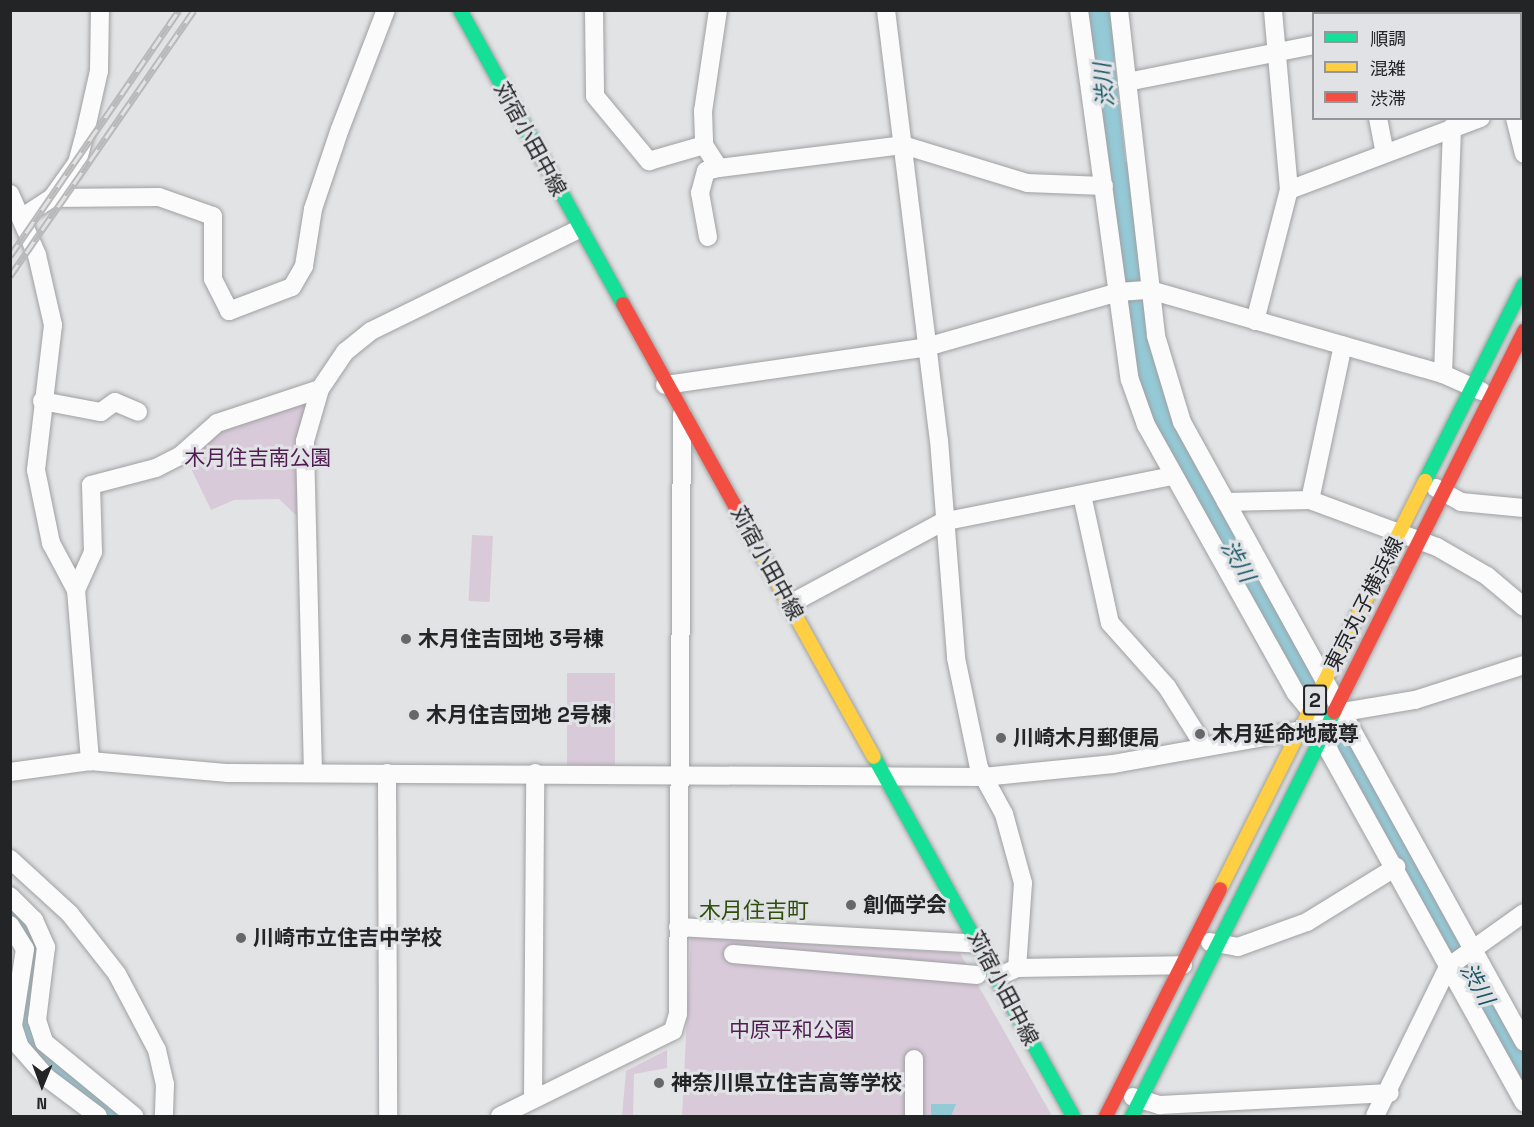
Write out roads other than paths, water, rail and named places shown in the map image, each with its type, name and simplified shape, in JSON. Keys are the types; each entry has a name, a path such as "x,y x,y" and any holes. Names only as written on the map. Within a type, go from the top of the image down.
{"main road":[{"name":"苅宿小田中線","path":"460,10 665,385 682,411 998,976 1073,1116"},
{"name":"東京丸子横浜線","path":"1106,1116 1524,284"},
{"name":"東京丸子横浜線","path":"1341,707 1443,492 1524,331"},
{"name":"2","path":"1136,1108 1325,729"}],"street":[{"path":"24,216 52,198 77,163 99,71 100,10"},
{"path":"52,198 159,197 213,216 213,279 229,311 292,287 304,266 313,209 340,129 386,10"},
{"path":"594,10 596,96 649,161 704,146"},
{"path":"718,10 703,111 704,146 720,168"},
{"path":"886,10 903,145 923,348 939,440 942,522 956,658 983,777 1004,814 1023,883 1017,968"},
{"path":"1079,10 1130,380 1146,425 1199,523 1310,711 1325,729 1329,751 1396,867 1448,967 1524,1103"},
{"path":"1119,10 1150,290 1172,394 1227,504 1524,1042"},
{"path":"1255,321 1289,190 1273,10"},
{"path":"1127,82 1312,45"},
{"path":"1378,120 1385,153"},
{"path":"1289,190 1475,120"},
{"path":"1516,120 1524,154"},
{"path":"1443,374 1452,127"},
{"path":"708,237 700,193 706,171 720,168 903,145 1027,183 1104,186"},
{"path":"10,194 24,216 53,325 42,401 36,470 41,512 76,591 90,761"},
{"path":"313,772 305,441 320,389 345,352 371,331 579,229"},
{"path":"665,385 923,348 1118,292 1150,290 1443,374 1491,396"},
{"path":"1310,500 1343,345"},
{"path":"76,591 93,552 91,485 156,468 181,455 217,423 320,389"},
{"path":"42,401 101,412 115,402 138,412"},
{"path":"500,1116 673,1031 686,972 678,927 682,411"},
{"path":"790,604 942,522 1173,476"},
{"path":"1426,482 1461,502 1524,508"},
{"path":"1082,495 1110,623 1167,687 1204,746"},
{"path":"1199,523 1227,504 1310,500 1420,540 1487,576 1524,607"},
{"path":"1325,729 1341,707 1415,700 1524,665"},
{"path":"10,772 90,761 228,773 884,774 983,777 1113,764 1301,729 1325,729"},
{"path":"387,773 388,1116"},
{"path":"532,1099 535,774"},
{"path":"10,859 70,914 122,982 157,1050 165,1084 164,1116"},
{"path":"1198,936 1216,946 1238,947 1307,922 1396,867"},
{"path":"10,896 34,920 46,947 47,973 37,1020 44,1042 134,1116"},
{"path":"1375,1116 1390,1093 1448,967 1474,951 1524,913"},
{"path":"10,925 25,949 13,1026 20,1047 45,1077 98,1116"},
{"path":"678,927 979,944"},
{"path":"733,954 977,975"},
{"path":"998,976 1017,968 1183,965"},
{"path":"914,1059 914,1116"},
{"path":"1120,1090 1136,1108 1390,1093"}],"water":[{"path":"931,1104 956,1104 951,1116 931,1116"}],"waterway":[{"name":"渋川","path":"1102,10 1105,38 1100,55 1112,167 1122,178 1149,381 1172,446 1524,1065"},
{"path":"16,912 33,935 37,953 25,1016 29,1038 59,1072 117,1116"}],"railway":[{"path":"10,256 179,10"},
{"path":"10,276 194,10"}],"place":[{"name":"木月住吉団地 3号棟","path":"406,639"},
{"name":"木月住吉団地 2号棟","path":"414,715"},
{"name":"木月延命地蔵尊","path":"1200,734"},
{"name":"川崎木月郵便局","path":"1001,738"},
{"name":"創価学会","path":"851,905"},
{"name":"川崎市立住吉中学校","path":"241,938"},
{"name":"神奈川県立住吉高等学校","path":"659,1083"}],"district":[{"name":"木月住吉町","path":"754,911"}],"park label":[{"name":"木月住吉南公園","path":"258,458"},
{"name":"中原平和公園","path":"792,1030"}]}
